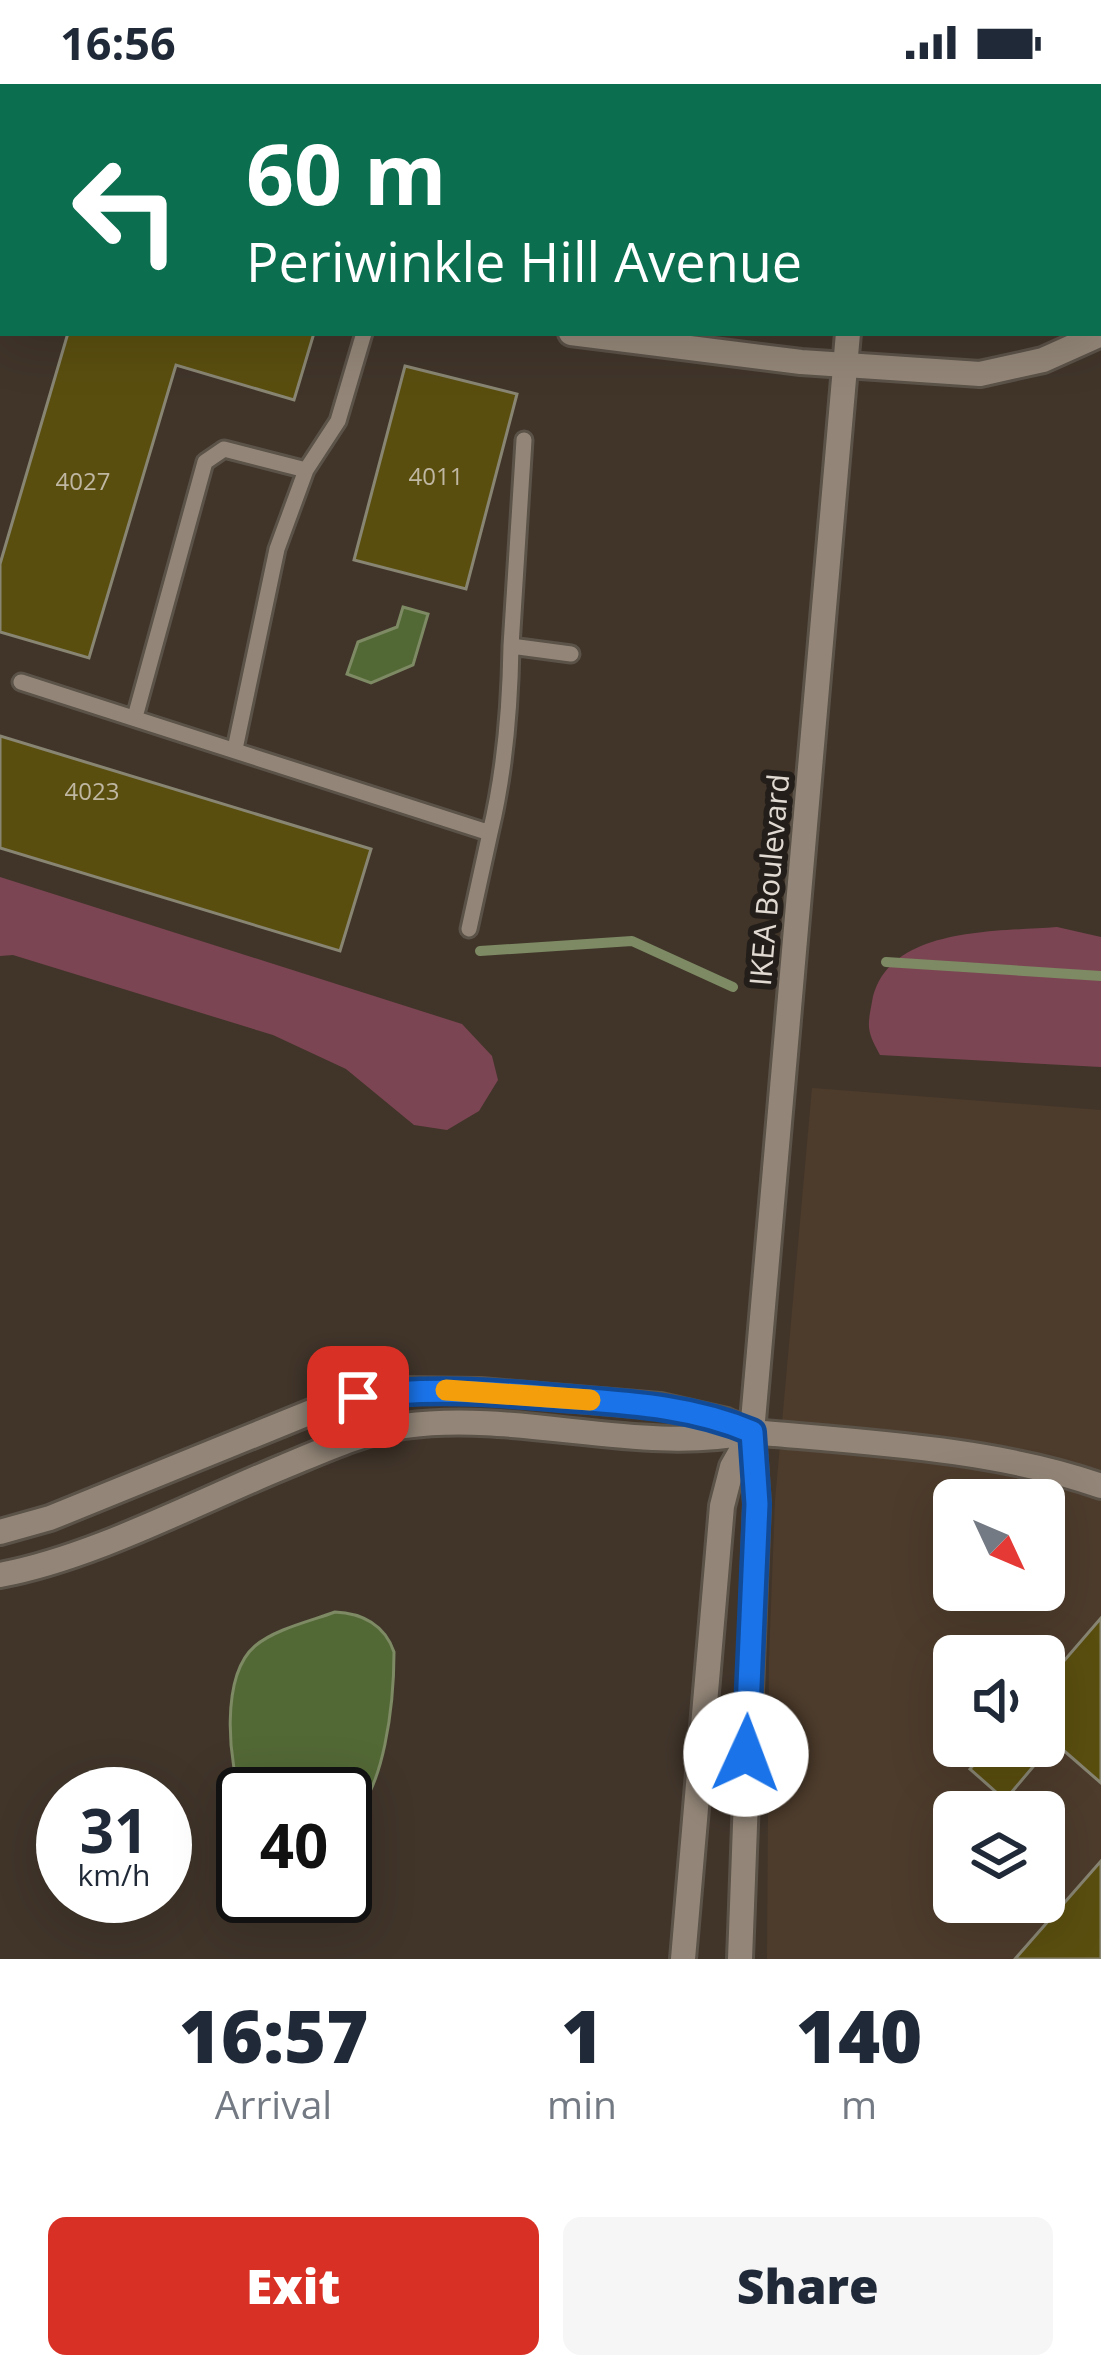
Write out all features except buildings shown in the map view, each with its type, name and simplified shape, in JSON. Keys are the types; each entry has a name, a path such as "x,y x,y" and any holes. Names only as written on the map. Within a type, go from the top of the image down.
{"street":[{"path":"593,336 708,352 937,373 996,372 1043,360 1097,336"},
{"name":"IKEA Boulevard","path":"740,1959 757,1504 752,1432 848,336"},
{"path":"0,1532 50,1518 326,1406 403,1390 481,1391 660,1406 713,1417 752,1432"},
{"path":"0,1575 64,1557 345,1442 404,1426 480,1425 692,1440 752,1432 943,1453 1067,1474 1101,1486"},
{"name":"IKEA Boulevard","path":"683,1959 722,1506 732,1467 752,1432"}],"lane":[{"path":"235,749 277,549 306,470 338,421 363,336"},
{"path":"469,929 501,790 524,440"},
{"path":"135,717 205,462 224,448 306,470"},
{"path":"511,646 571,654"},
{"path":"21,682 490,833"}],"shaded area":[{"path":"403,607 428,614 413,665 371,683 347,674 358,642 397,627"},
{"path":"0,877 462,1024 492,1056 498,1080 479,1111 447,1130 414,1125 346,1069 273,1035 13,955 0,956"},
{"path":"1057,927 1101,937 1101,1067 880,1055 869,1029 872,1002 882,977 898,959 947,938"},
{"path":"812,1088 1101,1110 1101,1959 767,1959 775,1501"},
{"path":"335,1612 354,1615 385,1634 394,1652 385,1744 372,1787 372,1767 234,1767 230,1721 236,1678 255,1646"}],"waterway":[{"path":"480,951 632,941 733,987"},
{"path":"886,962 1101,976"}],"slow traffic":[{"path":"446,1390 590,1400"}],"route":[{"path":"358,1397 442,1389 660,1406 752,1432 757,1504 746,1754"}]}
